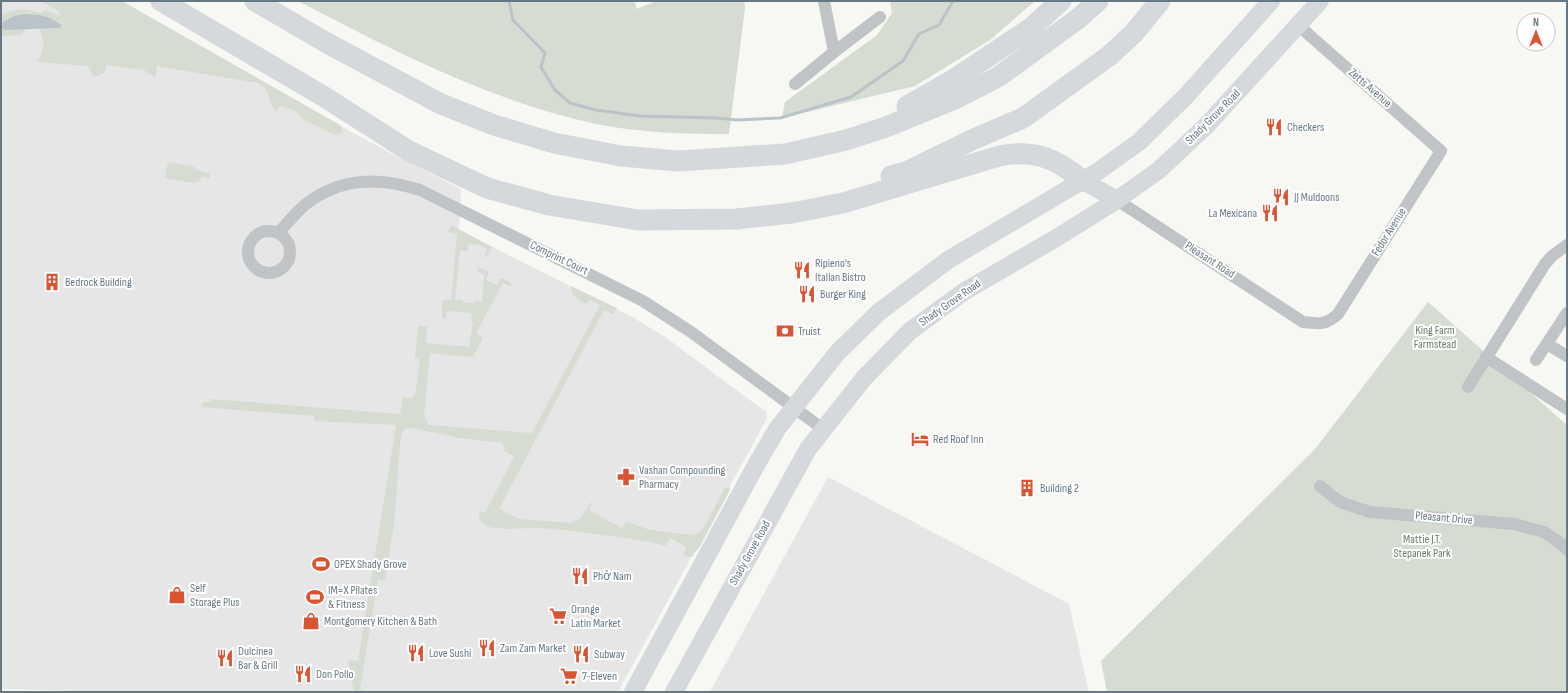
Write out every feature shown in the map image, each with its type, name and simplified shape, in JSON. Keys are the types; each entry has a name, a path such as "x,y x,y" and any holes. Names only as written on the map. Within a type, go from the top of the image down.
{"highway":[{"path":"161,1 323,96 409,150 487,188 549,205 638,220 736,219 792,213 843,203 1013,153 1052,159 1067,168 1083,181"},
{"path":"255,1 327,44 441,104 494,125 554,143 622,156 678,161 785,154 846,140 893,124 956,98 998,77 1079,18 1098,1"},
{"path":"846,140 956,78 1031,28 1061,1"},
{"path":"323,96 478,171 543,189 615,203 677,209 792,202 906,172 974,139 1023,118 1114,52 1133,34 1160,1"}],"main road":[{"path":"633,692 755,467 794,406 837,353 887,305 948,260 1083,181 1139,142 1186,96 1271,1"},
{"name":"Shady Grove Road","path":"674,692 808,449 864,378 910,331 979,281 1058,237 1117,200 1158,170 1207,125 1299,26 1320,1"},
{"name":"Pleasant Road","path":"1083,181 1117,200"}],"street":[{"path":"824,1 834,52"},
{"path":"794,84 880,17"},
{"name":"Zetts Avenue","path":"1299,26 1441,151"},
{"name":"Fedor Avenue","path":"1338,314 1441,151"},
{"name":"Comprint Court","path":"278,233 304,205 339,187 355,182 375,180 409,186 500,229 643,301 691,332 794,406 823,429"},
{"name":"Pleasant Road","path":"1117,200 1303,322 1317,324 1329,322 1338,314"},
{"path":"1468,387 1544,264 1566,246"},
{"path":"1536,360 1567,313"},
{"path":"1547,344 1567,356"},
{"path":"1486,357 1567,409"},
{"name":"Pleasant Drive","path":"1320,486 1340,502 1370,512 1514,524 1544,532 1559,542 1567,550"}],"shaded area":[{"path":"1,1 104,1 461,189 459,230 634,318 665,337 766,412 767,418 618,692 115,692 1,689"},
{"path":"24,14 39,15 48,18 61,25 61,28 5,30 2,28 3,22 14,16"},
{"path":"828,477 1069,604 1089,692 710,692"}],"green space":[{"path":"40,1 122,1 340,125 343,133 335,135 302,119 296,111 281,106 275,112 265,88 258,83 157,66 155,78 144,70 106,65 105,73 94,77 88,66 38,62 44,45 40,29 55,29 37,15 26,13 16,15 8,19 2,25 3,29 26,29 22,35 3,36 1,35 1,15 15,10 25,9 40,13 46,10 61,16 55,9"},
{"path":"298,1 634,1 637,9 656,1 744,1 745,8 729,134 679,133 613,127 557,114 518,102 443,73"},
{"path":"890,1 1035,1 990,40 915,86 782,118 785,102 877,35 892,13"},
{"path":"168,162 192,166 199,171 210,173 210,178 201,177 200,182 196,181 195,183 165,178"},
{"path":"451,225 492,247 486,258 484,256 487,249 479,245 469,244 467,251 460,251 455,300 462,300 464,303 473,303 476,301 482,302 484,274 477,272 478,267 489,272 486,280 497,285 502,278 512,284 510,286 503,283 476,333 483,338 474,355 468,357 430,353 424,415 429,425 532,433 600,305 590,300 586,304 577,299 573,295 571,286 617,308 613,314 604,310 499,509 519,519 571,523 580,519 591,502 592,504 589,510 622,528 626,522 628,522 650,530 691,535 697,534 703,529 725,488 729,487 730,490 699,548 693,554 694,556 688,557 684,555 686,547 670,538 665,546 641,540 541,528 494,528 484,525 479,514 480,511 485,513 514,456 505,452 503,443 460,438 412,428 405,429 401,434 394,524 385,580 378,579 360,689 368,692 354,692 348,662 349,660 358,661 396,425 314,421 314,416 201,407 201,404 204,402 211,402 211,399 400,414 403,397 412,398 415,394 420,360 415,358 418,326 427,326 426,343 469,347 473,322 471,320 472,313 447,311 446,319 442,317 442,300 451,300 457,234 448,232"},
{"name":"Mattie J.T. Stepanek Park","path":"1428,302 1567,425 1567,692 1107,692 1101,661 1315,449"}],"waterway":[{"path":"509,1 513,20 545,53 541,67 555,90 570,103 596,110 640,116 737,120 780,118 851,97 903,61 919,34 939,25 953,1"}],"place":[{"name":"Checkers","path":"1274,127"},
{"name":"JJ Muldoons","path":"1281,197"},
{"name":"La Mexicana","path":"1270,213"},
{"name":"Ripieno's Italian Bistro","path":"802,270"},
{"name":"Bedrock Building","path":"52,282"},
{"name":"Burger King","path":"807,294"},
{"name":"Truist","path":"785,331"},
{"name":"Red Roof Inn","path":"920,439"},
{"name":"Vashan Compounding Pharmacy","path":"626,477"},
{"name":"Building 2","path":"1027,488"},
{"name":"OPEX Shady Grove","path":"321,564"},
{"name":"Phở Nam","path":"580,576"},
{"name":"Self Storage Plus","path":"177,595"},
{"name":"IM=X Pilates & Fitness","path":"315,597"},
{"name":"Orange Latin Market","path":"558,616"},
{"name":"Montgomery Kitchen & Bath","path":"311,621"},
{"name":"Zam Zam Market","path":"487,648"},
{"name":"Love Sushi","path":"416,653"},
{"name":"Subway","path":"581,654"},
{"name":"Dulcinea Bar & Grill","path":"225,658"},
{"name":"Don Pollo","path":"303,674"},
{"name":"7-Eleven","path":"569,676"}],"park label":[{"name":"King Farm Farmstead","path":"1435,337"}]}
